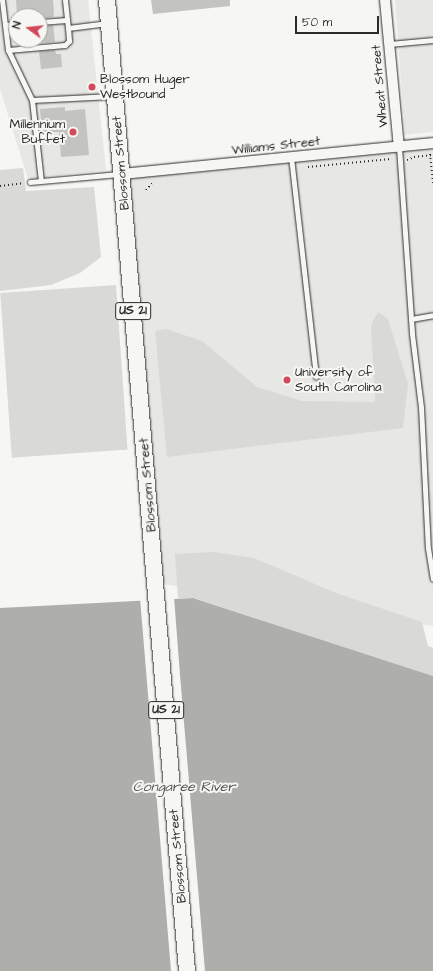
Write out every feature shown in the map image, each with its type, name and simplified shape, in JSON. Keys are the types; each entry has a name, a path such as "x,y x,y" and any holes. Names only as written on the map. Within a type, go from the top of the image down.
{"main road":[{"name":"Blossom Street","path":"107,0 187,971"}],"street":[{"name":"Wheat Street","path":"385,0 399,147"},
{"name":"Williams Street","path":"122,174 431,143"}],"lane":[{"path":"2,0 8,50 32,100 41,181"},
{"path":"8,50 65,45 69,41 65,0"},
{"path":"48,21 67,20"},
{"path":"68,28 109,23"},
{"path":"389,44 433,40"},
{"path":"32,100 115,96"},
{"path":"399,147 411,319 421,407 428,548 433,579"},
{"path":"291,157 316,377"},
{"path":"30,182 122,174"},
{"path":"411,319 433,315"}],"path":[{"path":"431,143 433,182"},
{"path":"406,163 411,157 432,155"},
{"path":"0,186 30,182"},
{"path":"146,190 154,182"}],"shaded area":[{"path":"0,0 88,0 106,170 28,179 0,89"},
{"path":"395,0 433,0 433,132 405,135"},
{"name":"University of South Carolina","path":"433,144 433,626 162,584 122,176"},
{"path":"23,168 26,191 94,187 101,257 80,273 51,285 0,291 0,170"},
{"path":"116,285 128,450 12,458 0,293"},
{"path":"378,312 388,319 408,384 403,428 167,457 155,331 166,329 202,341 257,387 302,401 375,402 371,325"},
{"path":"214,552 254,558 336,593 422,622 428,646 433,648 433,676 194,598 178,598 175,554"}],"water":[{"name":"Congaree River","path":"193,598 433,676 433,971 0,971 0,608"}],"pier":[{"path":"174,597 205,971 171,971 140,598"}],"building":[{"path":"16,0 53,0 54,14 53,17 48,17 48,8 16,8"},
{"path":"151,0 230,0 230,6 153,14"},
{"path":"48,25 53,25 55,42 48,42"},
{"path":"55,50 56,54 61,54 62,67 41,69 39,51"},
{"name":"Millennium Buffet","path":"65,107 65,111 85,109 89,155 61,157 59,132 42,132 40,109"}],"place":[{"name":"Blossom Huger Westbound","path":"92,87"},
{"name":"Millennium Buffet","path":"73,132"},
{"name":"University of South Carolina","path":"287,380"}]}
